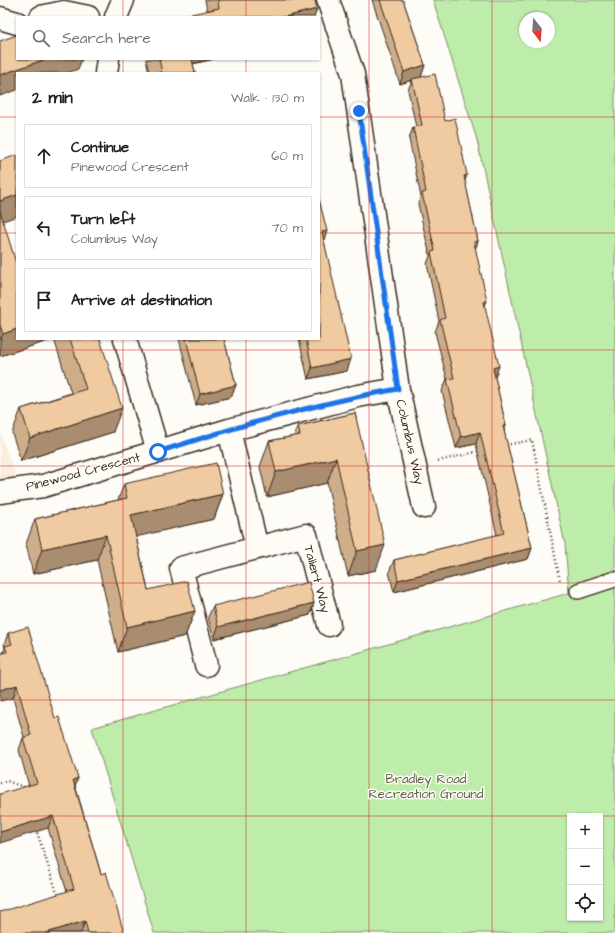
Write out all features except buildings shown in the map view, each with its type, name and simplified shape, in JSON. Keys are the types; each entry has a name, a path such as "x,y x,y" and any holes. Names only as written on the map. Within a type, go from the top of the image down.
{"street":[{"path":"116,16 123,0"},
{"name":"Columbus Way","path":"328,0 353,74 398,389 424,507"},
{"path":"46,16 64,12 83,16"},
{"path":"0,18 16,23"},
{"path":"106,72 108,60"},
{"path":"125,340 158,452"},
{"name":"Pinewood Crescent","path":"0,492 43,486 229,430 358,396 398,389"},
{"path":"229,430 257,548"},
{"name":"Tallert Way","path":"206,665 181,568 306,535 329,625"}],"lane":[{"path":"578,591 615,578"}],"path":[{"path":"501,446 532,440 560,581 578,591"},
{"path":"415,466 486,450"},
{"path":"0,783 7,781 23,787 25,794"},
{"path":"35,824 60,904"}],"shaded area":[{"path":"0,433 18,483 0,485"}],"green space":[{"name":"Bradley Road Recreation Ground","path":"433,0 615,0 615,933 154,933 92,728 569,593 565,544 477,140"}],"route":[{"path":"158,452 229,430 358,396 398,389 359,111"}]}
